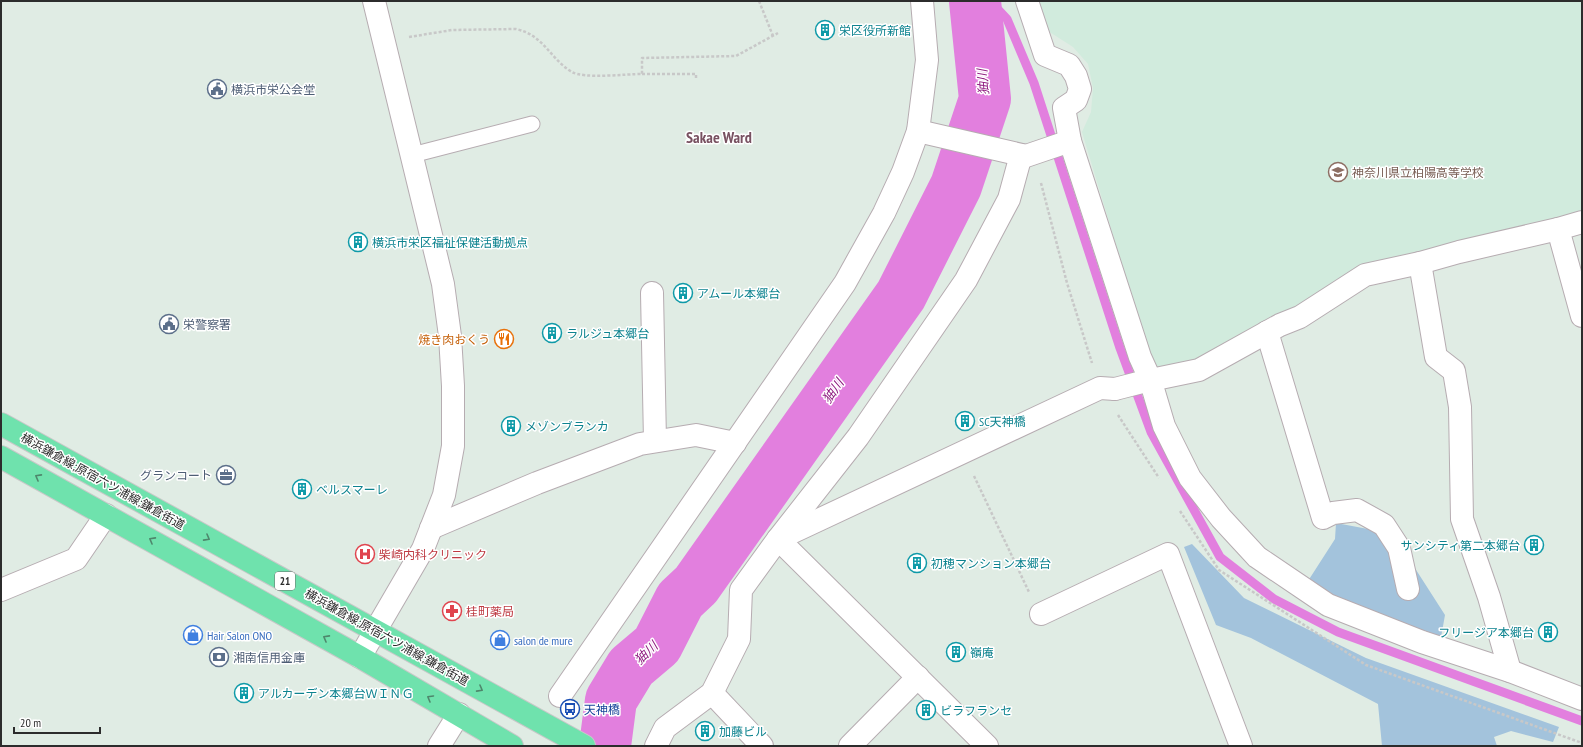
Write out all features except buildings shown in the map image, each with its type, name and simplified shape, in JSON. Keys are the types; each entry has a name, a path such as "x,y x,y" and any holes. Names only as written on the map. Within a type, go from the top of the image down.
{"main road":[{"name":"横浜鎌倉線;原宿六ツ浦線;鎌倉街道","path":"1,424 576,742"},
{"name":"21","path":"1,457 360,657 512,746"}],"street":[{"path":"360,657 423,549 444,495 453,446 453,386 450,336 443,284 374,1"},
{"path":"560,696 586,656 845,283 884,212 903,172 918,131 927,60 922,1"},
{"path":"1027,1 1045,55 1069,65 1076,76 1080,89 1076,100 1064,108 1070,141 1164,426 1190,478 1220,518 1257,557 1328,605 1422,642 1510,671 1582,699"},
{"path":"918,131 1026,156 1070,141"},
{"path":"656,746 665,728 712,693 739,639 741,590 778,539 858,437 966,280 1009,199 1021,155"},
{"path":"778,539 1100,388 1115,389 1148,380 1199,370 1280,325 1300,318 1365,275 1420,263 1582,222"},
{"path":"1558,229 1582,316"},
{"path":"1420,263 1436,357 1454,371 1460,407 1462,519 1488,597 1510,671"},
{"path":"652,293 655,441"},
{"path":"1267,332 1323,518 1333,513 1357,510 1384,525 1400,548 1408,589"},
{"path":"431,528 538,483 640,444 696,435 735,443"},
{"path":"1,590 76,559 106,515"},
{"path":"778,539 986,746"},
{"path":"1041,614 1168,554 1241,746"},
{"path":"850,746 918,677"},
{"path":"712,693 762,746"},
{"path":"440,746 459,714"}],"lane":[{"path":"412,155 532,124"}],"path":[{"path":"759,1 773,36"},
{"path":"407,38 452,30 516,29 527,32 536,37 573,73 583,75 696,74 696,80"},
{"path":"642,74 642,58 736,56 778,33"},
{"path":"963,453 1029,594 1041,614"}],"shaded area":[{"name":"神奈川県立柏陽高等学校","path":"1037,1 1582,1 1582,212 1296,310 1196,363 1153,368 1082,132 1091,112 1093,88 1088,64 1073,47 1048,31"},
{"path":"1336,523 1368,529 1402,548 1445,615 1438,654 1299,595 1335,539"},
{"path":"1192,544 1244,598 1366,658 1559,727 1553,742 1511,731 1494,737 1497,746 1382,746 1378,704 1251,638 1216,625 1184,547"}],"waterway":[{"name":"㹨川","path":"605,746 611,700 631,667 657,645 680,600 696,585 901,295 956,186 985,99 975,1"},
{"path":"990,1 1007,19 1034,83 1120,348 1151,432 1220,557 1274,599 1338,632 1582,721"}],"place":[{"name":"栄区役所新館","path":"825,30"},
{"name":"横浜市栄公会堂","path":"217,89"},
{"name":"神奈川県立柏陽高等学校","path":"1338,172"},
{"name":"横浜市栄区福祉保健活動拠点","path":"358,242"},
{"name":"アムール本郷台","path":"683,293"},
{"name":"栄警察署","path":"169,324"},
{"name":"ラルジュ本郷台","path":"552,333"},
{"name":"焼き肉おくう","path":"504,339"},
{"name":"SC天神橋","path":"965,421"},
{"name":"メゾンブランカ","path":"511,426"},
{"name":"グランコート","path":"226,475"},
{"name":"ベルスマーレ","path":"302,489"},
{"name":"サンシティ第二本郷台","path":"1534,545"},
{"name":"柴崎内科クリニック","path":"365,554"},
{"name":"初穂マンション本郷台","path":"917,563"},
{"name":"桂町薬局","path":"452,611"},
{"name":"フリージア本郷台","path":"1548,632"},
{"name":"Hair Salon ONO","path":"193,635"},
{"name":"salon de mure","path":"500,640"},
{"name":"嶺庵","path":"956,652"},
{"name":"湘南信用金庫","path":"219,657"},
{"name":"アルカーデン本郷台ＷＩＮＧ","path":"244,693"},
{"name":"天神橋","path":"570,709"},
{"name":"ビラフランセ","path":"926,710"},
{"name":"加藤ビル","path":"705,731"}],"district":[{"name":"Sakae Ward","path":"719,137"}]}
